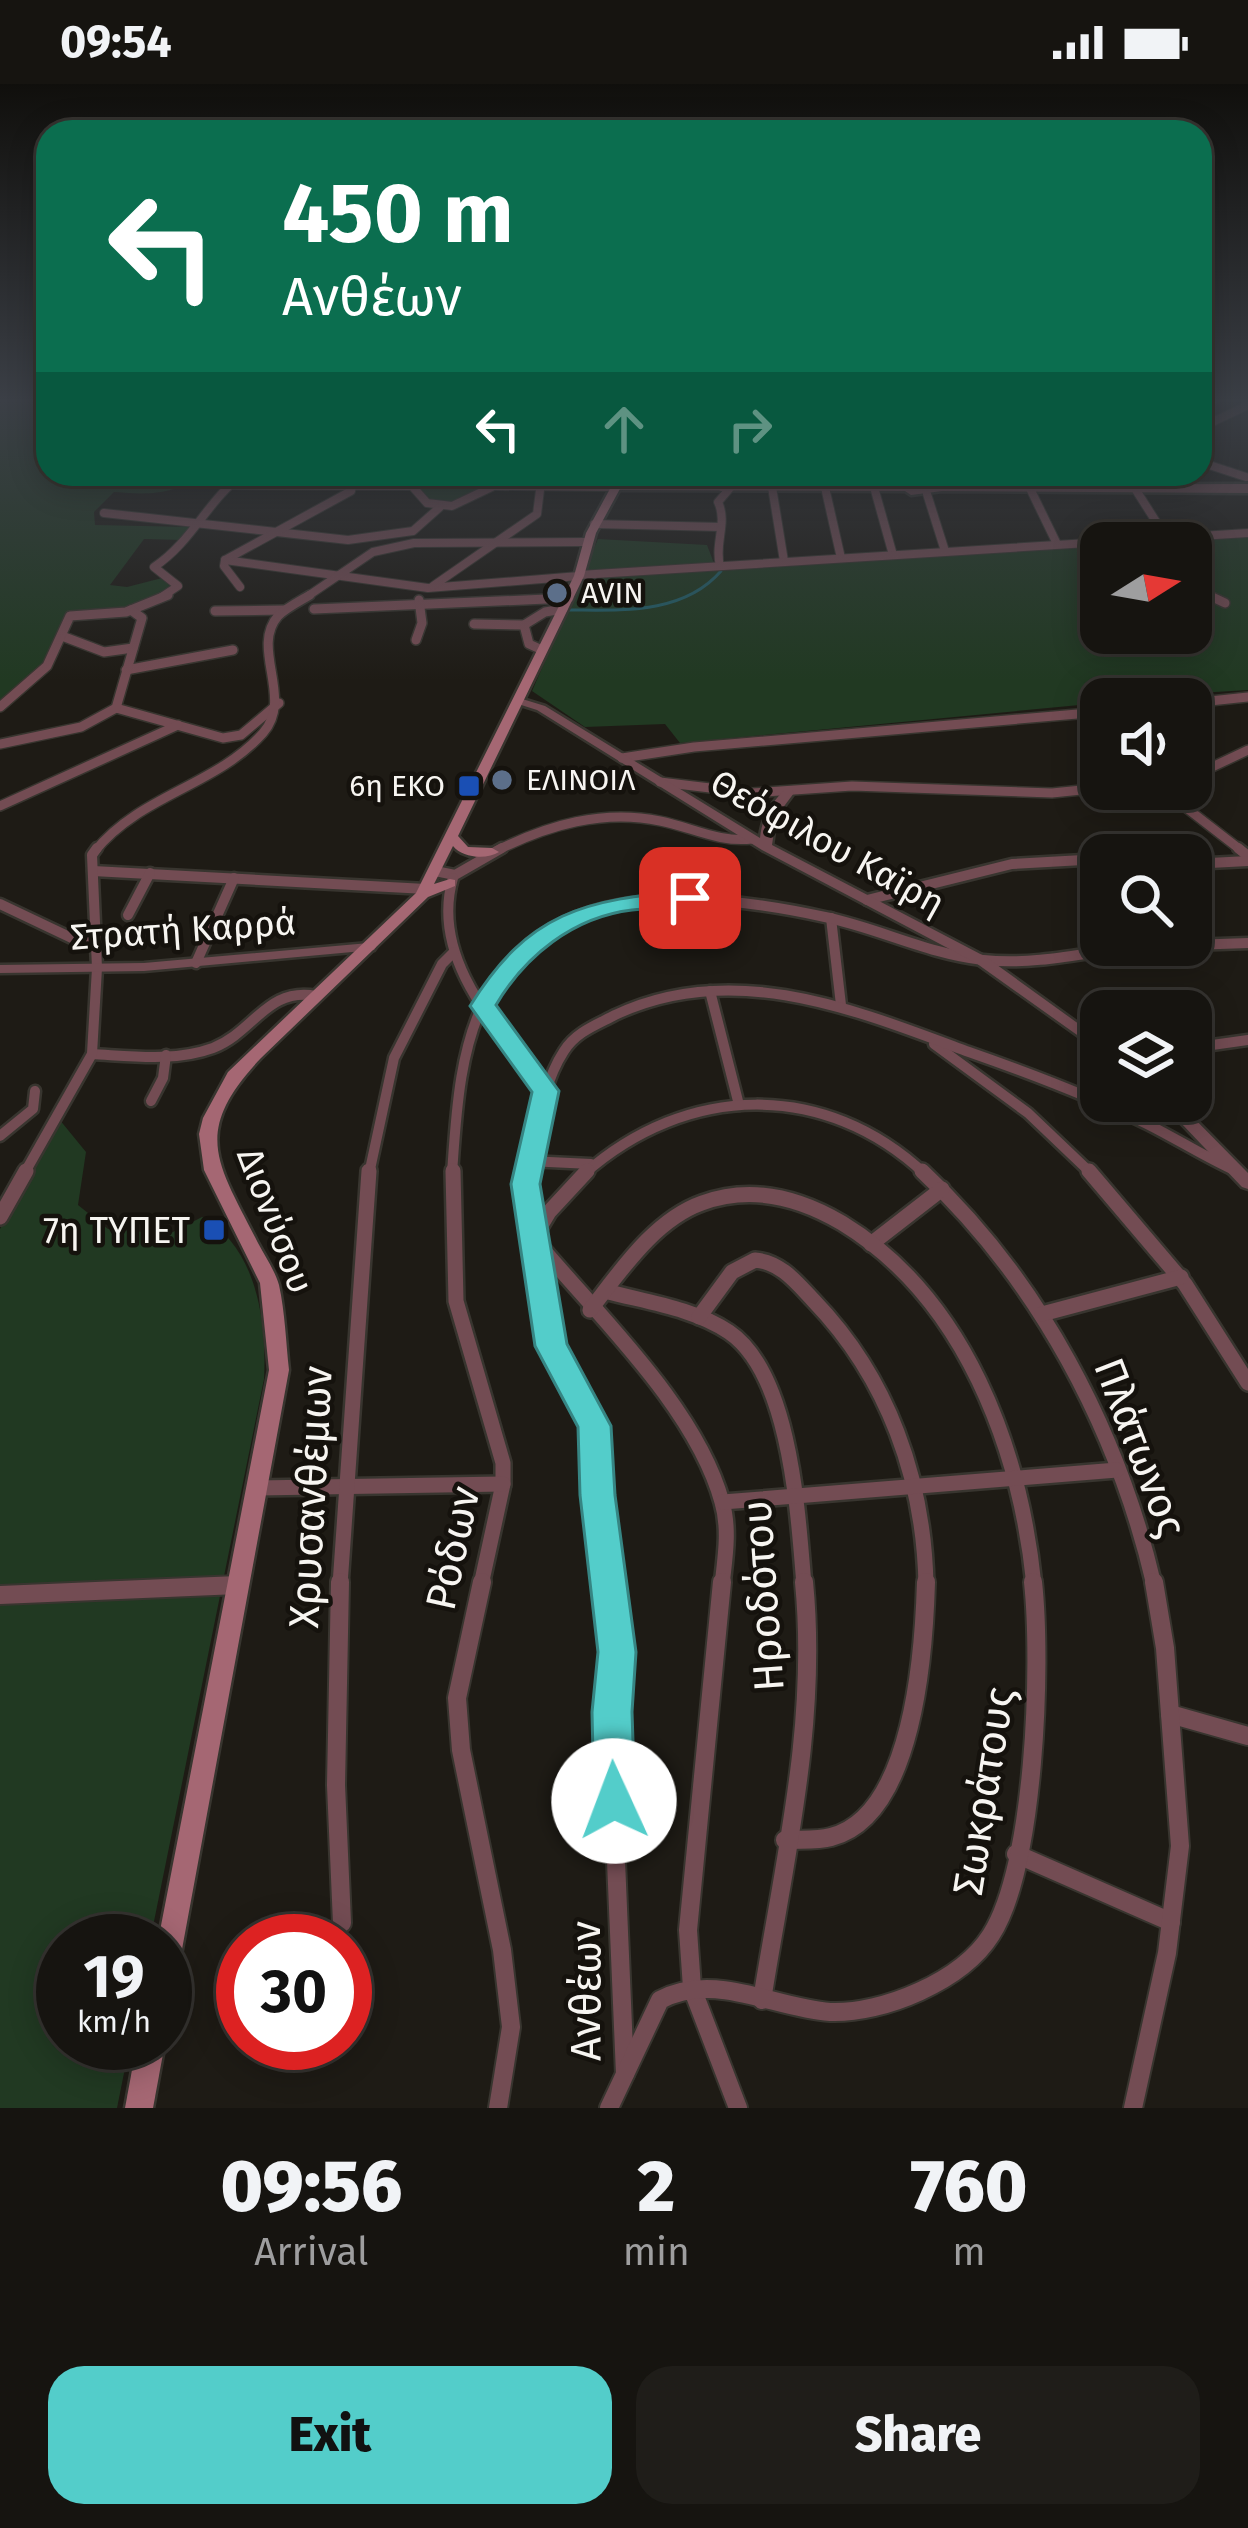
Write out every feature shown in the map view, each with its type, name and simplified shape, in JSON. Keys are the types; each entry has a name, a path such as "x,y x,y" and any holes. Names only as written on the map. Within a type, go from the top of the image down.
{"main road":[{"name":"Διονύσου","path":"176,1914 279,1370 269,1283 214,1170 207,1134 220,1097 234,1076 438,882 452,837 579,576 594,524 612,492"},
{"path":"452,837 464,850 492,852"},
{"path":"139,2108 147,2070"}],"street":[{"path":"0,707 47,666 69,617 131,610 178,590 154,567 180,550 220,492"},
{"path":"225,560 344,492"},
{"path":"418,492 427,503 440,507 481,492"},
{"path":"416,640 422,623 418,605 430,588 537,514 540,492"},
{"path":"720,566 716,550 724,515 718,502 724,492"},
{"path":"773,492 784,562"},
{"path":"825,492 841,558"},
{"path":"875,492 893,555"},
{"path":"922,492 930,492"},
{"path":"1032,492 1057,544"},
{"path":"1137,492 1156,522"},
{"path":"927,494 945,551"},
{"path":"0,1216 92,1054 97,968 92,855 125,817 237,755 264,732 279,703 271,633 284,610 373,552 411,538 440,507"},
{"path":"104,513 373,540 587,542"},
{"path":"594,524 721,526"},
{"path":"1212,536 1248,533"},
{"path":"373,540 373,552"},
{"path":"225,560 430,588 1080,543"},
{"path":"225,560 224,566 240,587"},
{"path":"1212,597 1225,603"},
{"path":"314,610 566,603"},
{"path":"474,625 524,625 566,603"},
{"path":"116,708 142,615 131,610"},
{"path":"215,611 284,610"},
{"path":"524,625 529,644 540,649"},
{"path":"62,636 104,652 133,649"},
{"path":"126,670 233,650"},
{"path":"1212,701 1248,697"},
{"name":"Θεόφιλου Καϊρη","path":"519,701 541,708 759,843 981,960 1080,1029"},
{"path":"0,744 81,727 116,708 232,737 279,703"},
{"path":"622,758 694,747 1080,713"},
{"path":"0,806 178,725"},
{"path":"1212,771 1248,750"},
{"path":"661,782 788,793 852,786 1080,790"},
{"path":"93,871 438,882 492,852 559,824 606,816 653,819 759,843 773,806 788,793"},
{"path":"1188,810 1248,859"},
{"path":"867,900 1008,863 1042,857 1080,858"},
{"path":"1212,862 1248,859"},
{"path":"128,915 150,873"},
{"path":"196,962 234,878"},
{"path":"438,882 443,924 454,952 483,1006 546,1091"},
{"name":"Ρόδων","path":"498,2108 511,2027 502,1950 461,1750 457,1698 503,1484 505,1455 480,1390 459,1313 452,1235 464,1074 495,980 534,940 605,907 646,900 709,899 831,918 921,948 981,960 1045,962 1080,956"},
{"path":"0,904 78,941 94,941"},
{"path":"831,918 841,1005"},
{"path":"1212,942 1248,943"},
{"name":"Στρατή Καρρά","path":"0,969 97,968 369,947"},
{"name":"Χρυσανθέμων","path":"342,1914 337,1702 363,1207 380,1107 394,1058 442,964 454,952"},
{"path":"710,991 739,1105"},
{"name":"Ανθέων","path":"609,2108 625,2074 612,1766 617,1652 598,1495 595,1426 551,1346 526,1184 546,1091 563,1052 581,1032 639,1004 710,991 783,992 841,1005 928,1040"},
{"path":"92,1054 206,1050 233,1038 275,995 316,996"},
{"path":"928,1040 948,1042 1149,1125 1192,1153 1243,1177"},
{"path":"928,1040 984,1076 1096,1177 1181,1277 1248,1382"},
{"path":"1212,1046 1248,1040"},
{"path":"151,1101 163,1078 166,1055"},
{"path":"0,1136 6,1124 32,1108 34,1090"},
{"name":"Πλάτωνος","path":"534,1238 559,1194 591,1164 663,1125 739,1105 797,1104 869,1126 896,1144 992,1244 1042,1314 1094,1405 1155,1588 1179,1853 1163,1991 1133,2108"},
{"path":"1190,1122 1243,1177"},
{"path":"528,1161 591,1164"},
{"name":"Σωκράτους","path":"590,1310 674,1216 730,1192 759,1189 792,1196 829,1214 871,1244 929,1303 970,1361 994,1412 1030,1549 1038,1658 1033,1760 997,1928 976,1954 938,1981 856,2011 833,2013 692,1988"},
{"path":"871,1244 942,1189"},
{"path":"534,1238 672,1408 705,1461 723,1502 726,1544 688,1930 692,1988 738,2108"},
{"path":"699,1317 734,1270 762,1260 778,1265 818,1303 872,1379 897,1429 915,1484 927,1545 927,1633 913,1720 883,1794 862,1823 838,1839 815,1846 785,1840"},
{"path":"1042,1314 1181,1277"},
{"name":"Ηροδότου","path":"605,1291 699,1317 728,1331 763,1369 776,1404 793,1494 807,1675 803,1740 762,2000"},
{"path":"723,1502 1117,1470"},
{"path":"257,1488 503,1484"},
{"path":"0,1595 238,1585"},
{"path":"1169,1714 1248,1736"},
{"path":"1016,1854 1171,1922"},
{"path":"625,2074 660,2000 675,1989 692,1988"}],"green space":[{"path":"0,492 114,492 94,512 95,525 191,527 182,540 144,539 110,585 127,587 166,577 175,589 128,610 77,613 43,666 0,704"},
{"path":"421,492 475,492 450,504 429,501"},
{"path":"1248,536 1248,690 1212,692 1212,678 1080,678 1080,705 680,743 665,724 585,727 532,691 598,539 707,545 717,571 1080,547 1080,654 1212,654 1212,538"},
{"path":"59,1119 86,1152 78,1205 108,1229 169,1234 202,1217 221,1230 247,1266 260,1311 264,1379 155,1914 36,1914 36,2070 125,2070 117,2108 0,2108 0,1229"}],"waterway":[{"path":"568,610 670,603 706,585 721,571"}],"place":[{"name":"AVIN","path":"557,593"},
{"name":"ΕΛΙΝΟΙΛ","path":"502,780"},
{"name":"6η ΕΚΟ","path":"469,786"},
{"name":"7η ΤΥΠΕΤ","path":"214,1230"}],"route":[{"path":"614,1801 612,1712 617,1652 598,1495 595,1426 551,1346 526,1184 546,1091 483,1006 507,965 554,928 622,903 690,898"}]}
